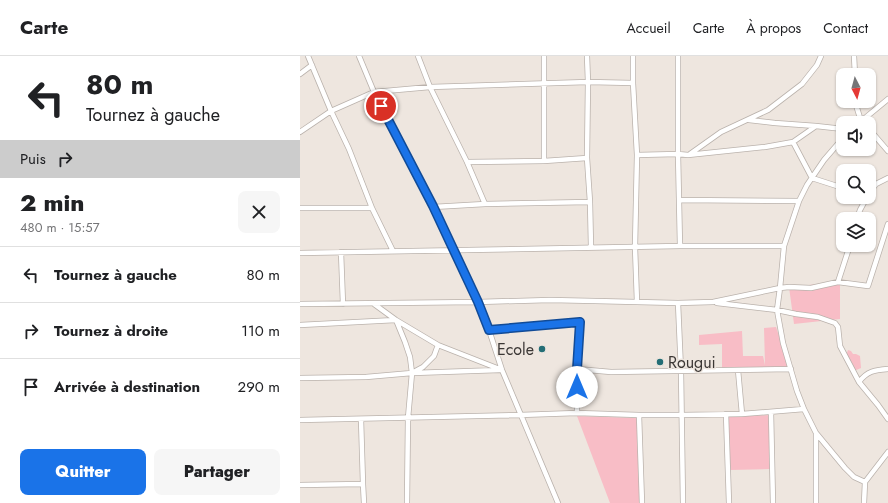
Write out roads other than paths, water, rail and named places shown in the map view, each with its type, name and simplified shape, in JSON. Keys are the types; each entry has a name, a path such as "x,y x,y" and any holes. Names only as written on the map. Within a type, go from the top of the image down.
{"street":[{"path":"308,56 349,149 372,208 393,251"},
{"path":"359,56 374,92 433,206 478,302 502,370 558,503"},
{"path":"418,56 430,87 467,162 485,204"},
{"path":"544,56 544,161"},
{"path":"587,56 587,158 591,247"},
{"path":"633,56 633,83 638,155 635,246 637,302"},
{"path":"678,56 680,246"},
{"path":"688,155 721,132 768,110 802,84 817,65 821,56"},
{"path":"854,56 855,68"},
{"path":"300,74 312,65"},
{"path":"300,132 331,110 374,92 430,87 588,82 633,83"},
{"path":"868,116 888,99"},
{"path":"748,120 836,128"},
{"path":"638,155 688,155 765,147 793,142 816,126"},
{"path":"876,137 888,150"},
{"path":"793,142 812,178 836,186"},
{"path":"836,146 807,184 799,202 784,246 777,310 783,343 797,391 816,433 849,473 865,482"},
{"path":"467,162 544,161 587,158"},
{"path":"876,184 888,178"},
{"path":"680,200 799,202"},
{"path":"433,206 590,202"},
{"path":"300,208 372,208"},
{"path":"713,302 780,288 811,288 838,282 868,286 888,224"},
{"path":"300,253 635,246 784,246"},
{"path":"341,252 343,304"},
{"path":"838,282 848,252"},
{"path":"300,304 550,300 678,303 713,302 818,317 835,323 838,327 840,346 859,382 888,419"},
{"path":"678,303 681,370 683,503"},
{"path":"374,304 396,320 438,345 502,370"},
{"path":"300,325 396,320"},
{"path":"396,320 410,357 412,373 408,418 407,503"},
{"path":"489,330 580,322 577,369 577,413"},
{"path":"412,373 423,367 434,356 438,345"},
{"path":"577,369 611,372 791,369"},
{"path":"859,382 864,375 874,371 888,369"},
{"path":"300,378 366,377 412,373 502,370"},
{"path":"738,370 742,414"},
{"path":"300,420 577,413 639,415 742,414 804,409"},
{"path":"771,412 773,503"},
{"path":"726,414 729,503"},
{"path":"639,415 642,503"},
{"path":"361,419 362,484 364,503"},
{"path":"816,433 816,503"},
{"path":"864,503 865,482 888,452"},
{"path":"300,485 362,484"}],"place":[{"name":"Ecole","path":"542,349"},
{"name":"Rougui","path":"660,362"}]}
